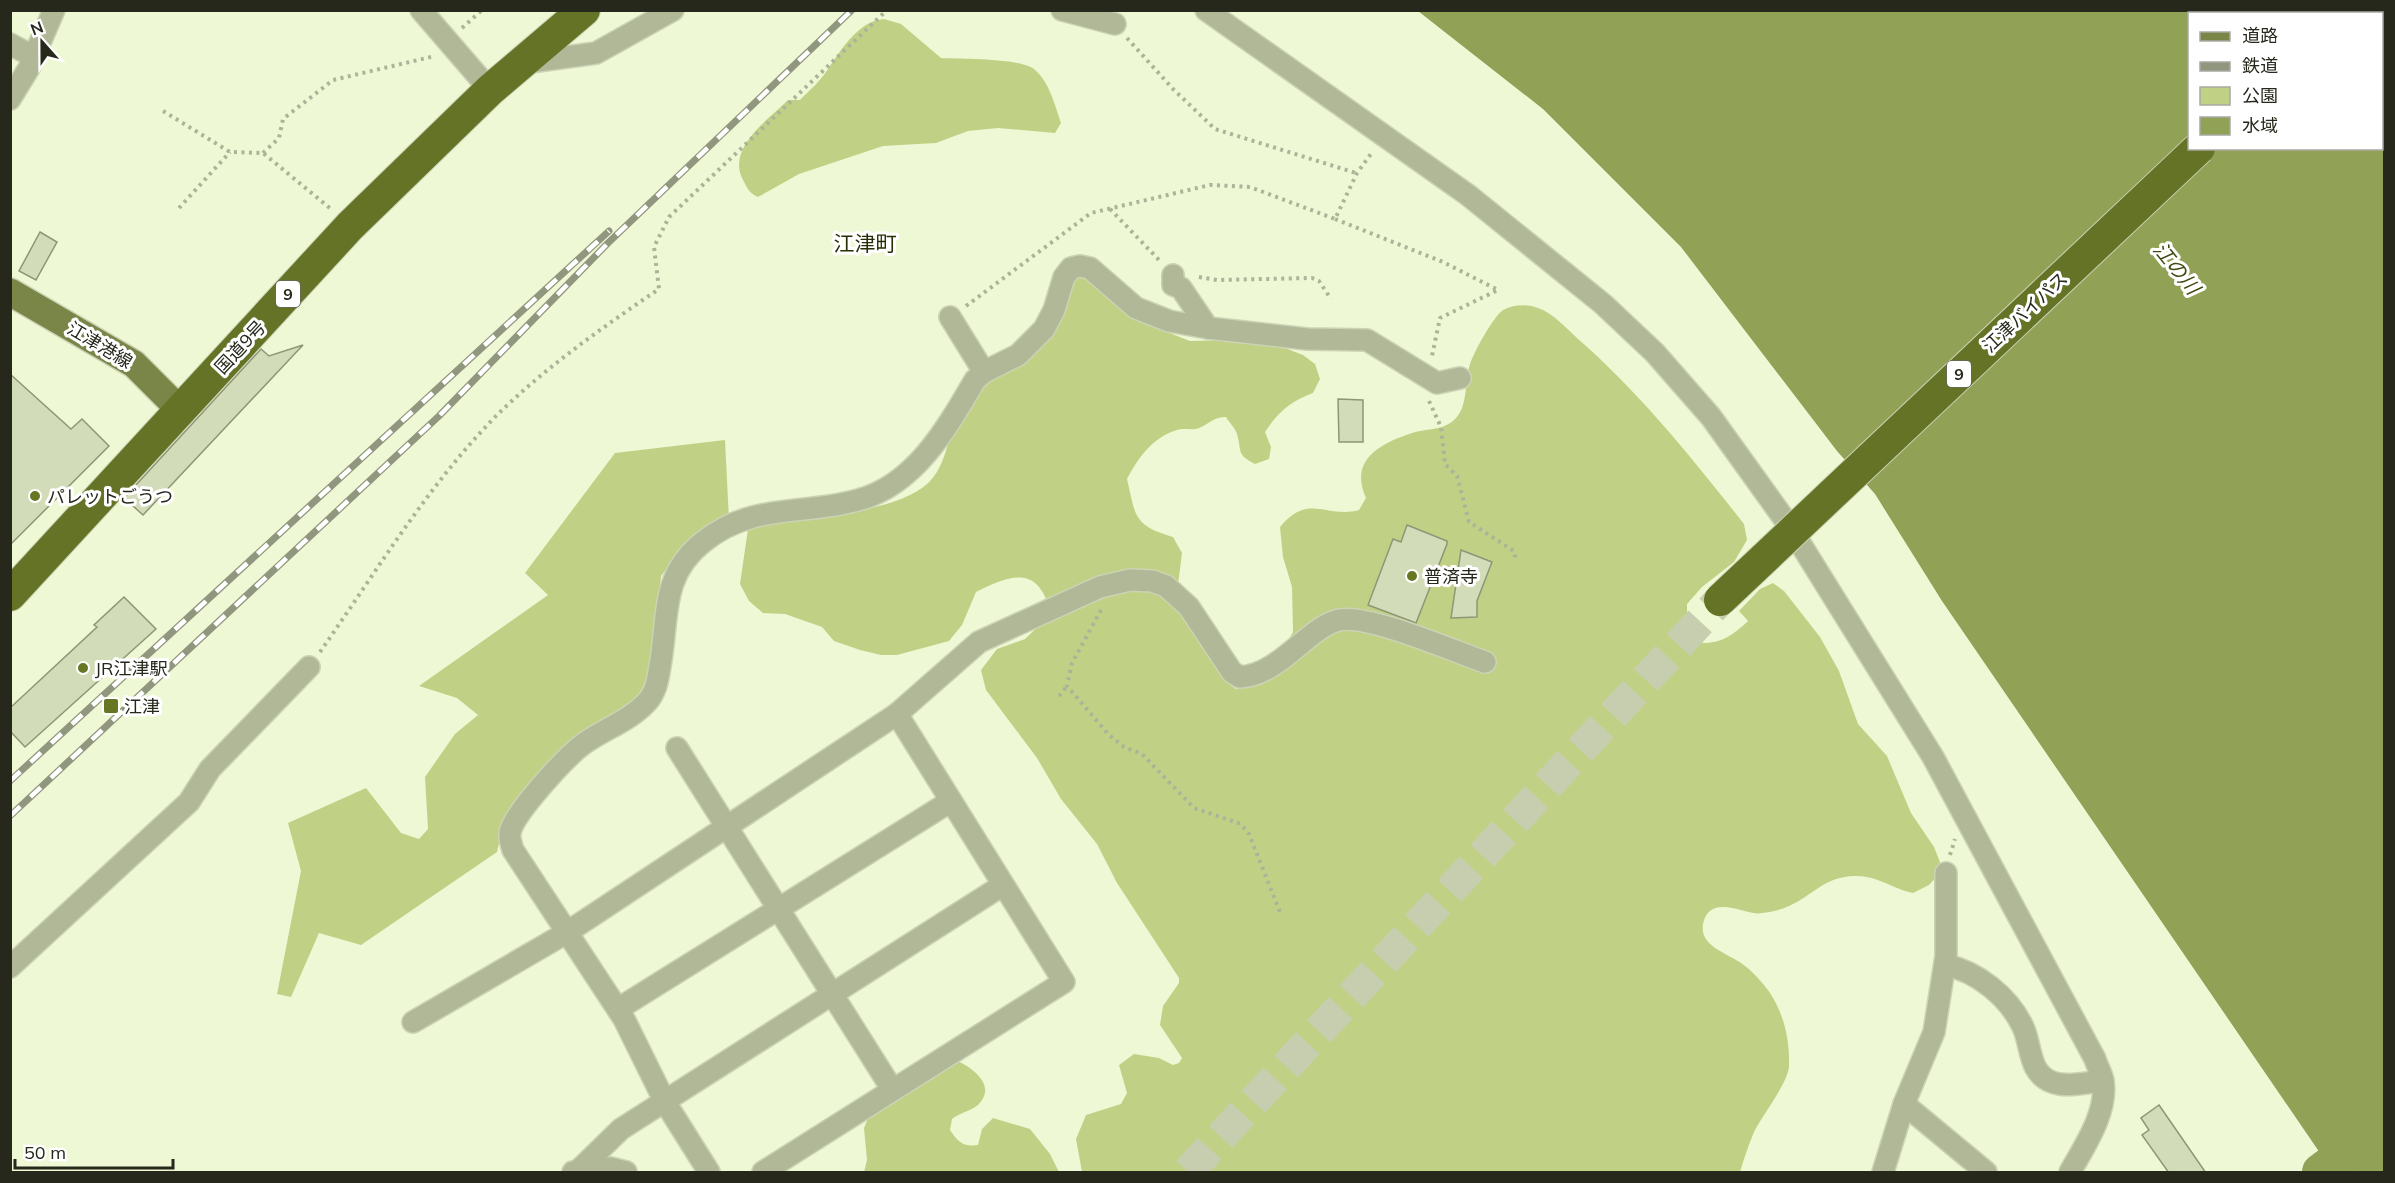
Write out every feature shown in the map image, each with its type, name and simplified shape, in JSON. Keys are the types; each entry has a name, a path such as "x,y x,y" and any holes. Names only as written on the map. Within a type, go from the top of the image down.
{"highway":[{"name":"国道9号","path":"10,596 350,226 490,90 584,10"},
{"path":"2128,216 2197,150"},
{"name":"江津バイパス","path":"1720,600 2088,253"}],"main road":[{"name":"江津港線","path":"10,292 134,364 181,411"}],"street":[{"path":"10,99 34,57 54,10"},
{"path":"421,10 490,90"},
{"path":"522,63 596,53 673,10"},
{"path":"1062,10 1115,24"},
{"path":"1206,10 1468,195 1603,304 1655,353 1798,520 1968,819 2027,936 2095,1059 2103,1081 2099,1115 2070,1173"},
{"path":"10,44 34,57"},
{"path":"1798,520 2128,216"},
{"path":"709,1173 664,1102 618,1009 513,850 510,839 511,829 547,780 570,756 603,730 638,711 652,697 659,673 672,586 683,560 716,532 744,520 769,512 860,500 892,486 929,452 975,380 984,372 1013,359 1044,329 1054,310 1062,280 1075,266 1090,268 1136,308 1169,321 1208,328 1307,339 1366,339 1432,380 1460,378"},
{"path":"1173,275 1173,285 1181,288 1208,328"},
{"path":"950,317 984,372"},
{"path":"413,1022 566,933 897,714 979,642 1100,587 1130,580 1146,580 1166,586 1189,607 1232,672 1240,677 1273,666 1330,623 1343,619 1367,621 1485,662"},
{"path":"10,967 189,802 210,769 309,667"},
{"path":"763,1173 892,1089 1064,982 897,714"},
{"path":"676,748 892,1089"},
{"path":"618,1009 951,801"},
{"path":"1883,1173 1904,1104 1934,1032 1945,965 1946,873"},
{"path":"575,1172 621,1129 833,996 1003,885"},
{"path":"1945,965 1960,968 2002,997 2022,1024 2033,1062 2043,1077 2053,1083 2062,1084 2103,1081"},
{"path":"1904,1104 1986,1173"},
{"path":"575,1172 618,1170"}],"path":[{"path":"263,153 279,138 283,119 333,80 406,65 451,45 482,10"},
{"path":"309,667 441,480 497,416 565,356 659,289 654,247 669,217 887,10"},
{"path":"1115,24 1173,89 1215,129 1357,173"},
{"path":"163,111 230,152 263,153 350,226"},
{"path":"1335,219 1357,173 1384,135"},
{"path":"179,208 230,152"},
{"path":"950,317 1091,213 1210,185 1250,187 1443,262 1498,290 1440,318 1429,401 1441,427 1445,464 1457,476 1469,522 1514,551 1516,561"},
{"path":"1109,209 1173,275 1217,280 1312,278 1319,281 1331,299"},
{"path":"1059,696 1067,686 1072,663 1110,593 1110,585"},
{"path":"1067,686 1109,735 1124,747 1142,754 1194,808 1241,824 1249,834 1280,912"}],"green space":[{"path":"884,19 901,24 941,58 1003,61 1027,65 1034,69 1048,87 1061,123 1055,133 998,128 968,131 936,143 883,146 799,174 758,197 752,194 739,168 744,146 760,126 788,100 800,100 820,79 857,31 874,21"},
{"path":"1078,269 1167,332 1190,341 1226,340 1277,345 1303,355 1315,364 1320,379 1313,393 1286,408 1265,432 1271,447 1269,459 1255,464 1245,458 1242,455 1235,430 1226,417 1222,417 1196,429 1179,429 1168,433 1141,456 1127,479 1138,518 1150,528 1173,537 1182,553 1176,601 1225,681 1236,689 1263,684 1293,632 1292,587 1283,557 1280,527 1290,517 1309,509 1337,512 1359,510 1366,498 1361,473 1370,455 1388,442 1400,437 1439,428 1454,420 1462,408 1468,371 1475,351 1494,320 1503,310 1511,307 1530,306 1549,313 1600,359 1665,427 1744,524 1747,540 1734,562 1702,587 1687,604 1687,623 1703,643 1710,643 1733,634 1748,621 1739,611 1760,589 1773,583 1784,591 1820,637 1839,671 1858,724 1887,756 1911,813 1934,847 1940,862 1938,875 1929,885 1913,893 1862,876 1842,877 1826,883 1798,902 1776,911 1756,913 1721,907 1707,914 1703,924 1706,939 1718,950 1748,968 1771,994 1781,1013 1788,1045 1789,1066 1785,1080 1755,1130 1740,1172 1082,1172 1076,1139 1086,1115 1121,1104 1127,1093 1119,1065 1134,1054 1159,1058 1173,1065 1179,1063 1182,1058 1160,1025 1163,1006 1179,983 1179,978 1117,883 1097,844 1061,799 1037,758 986,690 981,670 997,649 1025,639 1051,614 1046,598 1032,581 1013,578 1002,581 976,592 962,625 949,641 897,655 881,655 834,641 822,627 785,614 763,613 749,601 740,584 748,529 884,505 904,498 930,481 937,472 960,416 973,404 988,380 1001,368"},
{"path":"725,440 729,520 685,547 661,576 653,665 638,697 587,732 503,827 497,852 361,945 319,933 291,997 277,994 301,871 288,823 366,788 401,833 419,839 428,829 425,777 455,734 478,715 457,698 419,686 548,595 525,573 615,453"},
{"path":"958,1061 976,1073 985,1091 978,1105 952,1119 950,1130 956,1138 961,1143 978,1145 982,1129 993,1118 1030,1129 1050,1154 1059,1172 864,1172 867,1160 864,1128 872,1109"}],"water":[{"name":"江の川","path":"1418,11 2384,11 2384,1172 2333,1172 1942,601 1875,494 1837,451 1681,247 1543,109"}],"building":[{"path":"40,232 57,242 36,280 19,271"},
{"path":"303,345 143,515 124,498 261,349 269,356"},
{"name":"パレットごうつ","path":"10,374 71,429 82,419 109,446 10,545"},
{"path":"1338,399 1363,400 1363,442 1339,442"},
{"name":"普済寺","path":"1407,525 1447,541 1416,623 1368,605 1393,539 1401,542"},
{"path":"1461,550 1492,562 1477,601 1477,617 1451,618"},
{"name":"JR江津駅","path":"124,597 156,629 25,747 10,731 10,708 97,627 94,625"},
{"path":"2159,1105 2206,1173 2169,1173 2142,1135 2149,1130 2141,1118"}],"waterway":[{"path":"2321,1172 2384,1126"}],"tunnel":[{"path":"1188,1172 1720,600"}],"railway":[{"path":"10,816 439,416 608,243 852,10"},
{"path":"10,781 609,231"}],"place":[{"name":"パレットごうつ","path":"35,496"},
{"name":"普済寺","path":"1412,576"},
{"name":"JR江津駅","path":"83,668"},
{"name":"江津","path":"111,706"}],"district":[{"name":"江津町","path":"865,243"}]}
